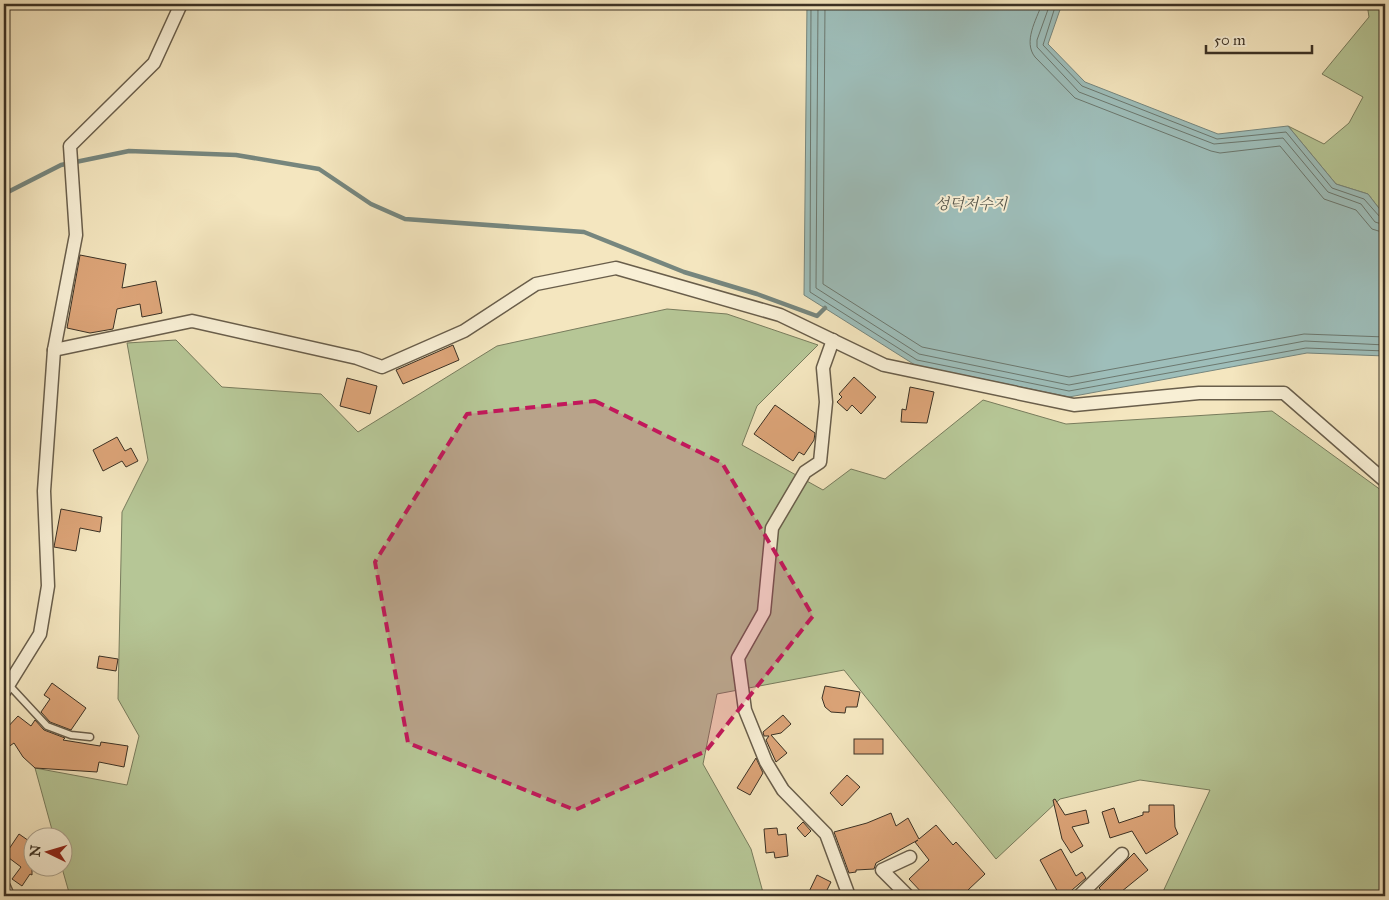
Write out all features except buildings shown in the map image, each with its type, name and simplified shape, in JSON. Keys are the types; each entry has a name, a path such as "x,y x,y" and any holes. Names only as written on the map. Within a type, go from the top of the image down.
{"street":[{"path":"6,688 40,634 48,586 44,491 54,350 76,235 70,146 154,63 182,4"},
{"path":"54,350 192,321 357,358 382,367 464,331 536,284 616,268 780,315 884,365 1074,405 1199,393 1284,394 1385,481"},
{"path":"833,340 823,368 826,402 820,462 804,472 772,528 764,612 738,658 745,710 766,762 783,790 826,834 848,896"},
{"path":"1079,896 1122,854"},
{"path":"908,896 882,870 910,857"},
{"path":"4,887 8,896"}],"lane":[{"path":"6,688 47,726 71,735 90,737"}],"highlighted area":[{"path":"595,401 722,463 813,616 706,751 575,810 408,743 375,562 467,414"}],"green space":[{"path":"1367,4 1385,4 1385,216 1368,194 1336,184 1288,126 1324,144 1349,123 1363,97 1322,74 1369,17"},
{"path":"667,309 727,314 818,345 757,406 742,445 823,490 851,469 885,479 983,400 1066,424 1272,411 1385,493 1385,896 1161,896 1210,790 1140,780 1060,799 996,859 844,670 717,694 703,764 751,849 764,896 70,896 65,878 72,878 72,828 52,828 35,768 127,785 139,736 118,699 122,512 148,460 127,343 176,340 222,387 321,394 358,432 497,346"}],"water":[{"name":"성덕저수지","path":"807,4 1062,4 1048,44 1085,82 1218,134 1288,126 1336,184 1368,194 1385,216 1385,356 1307,353 1069,397 915,365 804,295"}],"waterway":[{"path":"4,194 61,165 129,151 236,155 319,169 371,204 405,219 584,232 684,272 757,294 817,316 825,308"}]}
